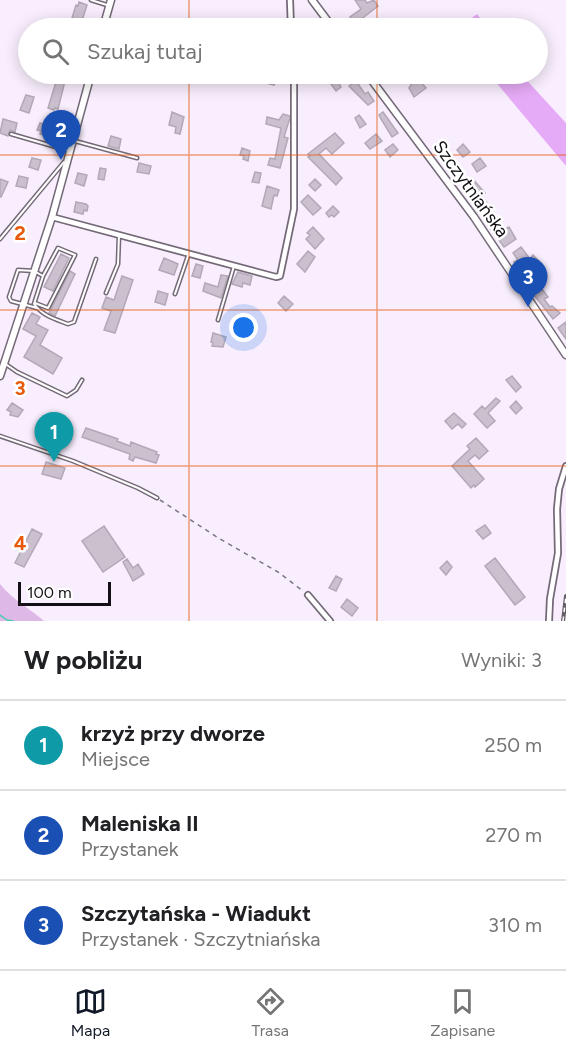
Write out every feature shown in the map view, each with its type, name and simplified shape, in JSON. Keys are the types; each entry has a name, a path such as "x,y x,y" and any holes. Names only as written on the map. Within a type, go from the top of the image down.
{"street":[{"path":"290,0 291,18"},
{"path":"312,0 326,18"},
{"path":"107,18 111,3"},
{"path":"0,376 52,217 88,84"},
{"path":"52,217 276,277 282,273 294,209 294,84"},
{"name":"Szczytniańska","path":"374,84 474,217 566,356"},
{"path":"549,621 550,599 558,553 559,489 566,466"},
{"path":"308,595 330,621"}],"lane":[{"path":"91,0 111,3"},
{"path":"0,239 69,154 11,134"},
{"path":"73,140 137,158"},
{"path":"106,293 118,264 119,235"},
{"path":"35,303 48,308 75,255 58,248 43,276 35,303 40,313 68,324 74,321 96,259"},
{"path":"174,294 189,254"},
{"path":"218,320 234,266"},
{"path":"37,308 11,301 9,297 18,270 34,271 43,276"},
{"path":"4,363 17,372 67,396 76,390 82,380"},
{"path":"0,436 73,461 157,498"}],"path":[{"path":"157,498 220,539 278,572 308,595"}],"shaded area":[{"path":"497,84 530,84 566,123 566,166"},
{"path":"0,584 5,590 44,621 0,621"}],"building":[{"path":"355,0 365,0 367,3 374,0 378,6 363,18 351,18 361,9"},
{"path":"79,2 87,5 83,18 72,18 76,5 78,6"},
{"path":"55,84 64,84 58,109 48,108"},
{"path":"331,84 340,84 341,87 336,91"},
{"path":"358,84 374,101 368,105 349,86"},
{"path":"411,84 423,84 426,88 414,97 409,88"},
{"path":"26,95 34,97 29,113 20,110"},
{"path":"172,112 184,117 180,134 175,133 176,127 169,125"},
{"path":"383,112 398,133 392,137 379,115"},
{"path":"283,114 290,118 284,137 288,138 280,168 268,165 270,158 275,159 281,128 266,124 267,117 279,120"},
{"path":"359,115 366,124 360,128 355,118"},
{"path":"3,119 17,123 15,132 10,130 8,136 0,133"},
{"path":"40,123 52,127 49,137 40,134 41,131 37,130"},
{"path":"335,133 344,143 332,154 326,148 319,154 342,178 336,185 308,157 310,156 308,154"},
{"path":"376,134 382,141 370,149 365,143"},
{"path":"111,136 121,139 119,149 108,146"},
{"path":"393,144 398,150 390,157 385,150"},
{"path":"463,144 470,152 463,157 457,150"},
{"path":"242,148 250,151 248,161 240,155"},
{"path":"32,158 41,160 38,170 29,167"},
{"path":"480,158 486,166 477,172 472,164"},
{"path":"139,163 151,166 149,174 137,172"},
{"path":"100,168 106,169 104,180 98,179"},
{"path":"255,172 261,173 259,183 252,182"},
{"path":"78,173 87,175 84,186 75,183"},
{"path":"19,176 28,178 26,188 16,186"},
{"path":"472,178 485,193 482,196 487,203 487,206 478,212 469,198 472,196 464,185"},
{"path":"0,179 8,182 1,197 0,197"},
{"path":"315,179 321,185 315,191 309,185"},
{"path":"267,186 279,190 277,196 274,195 271,209 262,206"},
{"path":"308,195 321,208 313,215 301,202"},
{"path":"76,202 86,204 87,211 84,210 83,214 74,212"},
{"path":"333,206 339,212 334,217 332,215 329,217 326,213"},
{"path":"496,220 503,230 509,227 516,239 504,247 488,225"},
{"path":"313,227 324,239 315,249 306,239 310,235 307,233"},
{"path":"521,247 530,259 533,255 538,260 532,266 528,261 520,267 514,262 518,260 513,253"},
{"path":"308,251 315,257 305,272 297,264"},
{"path":"61,254 69,258 53,291 44,287"},
{"path":"164,258 178,264 174,275 159,270"},
{"path":"196,264 203,266 200,278 192,276"},
{"path":"70,271 75,274 55,316 49,313"},
{"path":"238,272 252,276 250,285 243,283 242,287 232,284"},
{"path":"530,272 534,280 528,284 523,276"},
{"path":"221,275 228,276 221,298 203,291 205,283 218,287"},
{"path":"122,276 133,280 115,333 104,330 111,311 102,308 106,297 114,300"},
{"path":"542,289 548,297 544,299 550,307 552,306 560,313 553,319 534,295"},
{"path":"158,291 168,294 165,305 155,302"},
{"path":"284,296 293,304 286,311 278,303"},
{"path":"32,313 40,317 36,324 48,330 40,345 62,358 53,374 24,357 36,336 23,329"},
{"path":"566,322 566,339 558,328"},
{"path":"213,333 226,337 223,347 212,346"},
{"path":"512,376 521,387 516,392 506,380"},
{"path":"496,398 500,401 488,413 495,421 487,428 474,414 482,406 485,409"},
{"path":"516,401 522,408 516,414 510,407"},
{"path":"12,403 23,410 18,417 10,415 11,412 7,410"},
{"path":"454,413 466,424 462,428 458,424 452,429 445,421"},
{"path":"56,428 66,434 62,442 51,435"},
{"path":"86,428 118,439 117,441 130,446 131,442 157,452 156,454 159,455 156,463 135,457 133,461 129,459 130,454 82,437"},
{"path":"476,438 488,451 479,459 475,455 468,461 484,479 471,488 452,466 470,449 467,446"},
{"path":"46,462 65,468 61,479 42,474"},
{"path":"485,525 491,533 483,539 476,531"},
{"path":"104,526 125,557 103,572 82,541"},
{"path":"32,529 42,534 24,567 15,563"},
{"path":"495,558 525,597 515,605 485,566"},
{"path":"127,559 133,568 138,564 144,574 133,581 123,562"},
{"path":"447,561 452,567 446,575 440,568"},
{"path":"336,576 342,579 336,591 329,588"},
{"path":"347,599 358,608 352,616 341,607"}],"waterway":[{"path":"0,615 13,621"}],"railway":[{"path":"563,621 566,596"}],"place":[{"name":"Maleniska II","path":"61,160"},
{"name":"Szczytańska - Wiadukt","path":"528,307"},
{"name":"krzyż przy dworze","path":"54,462"}]}
